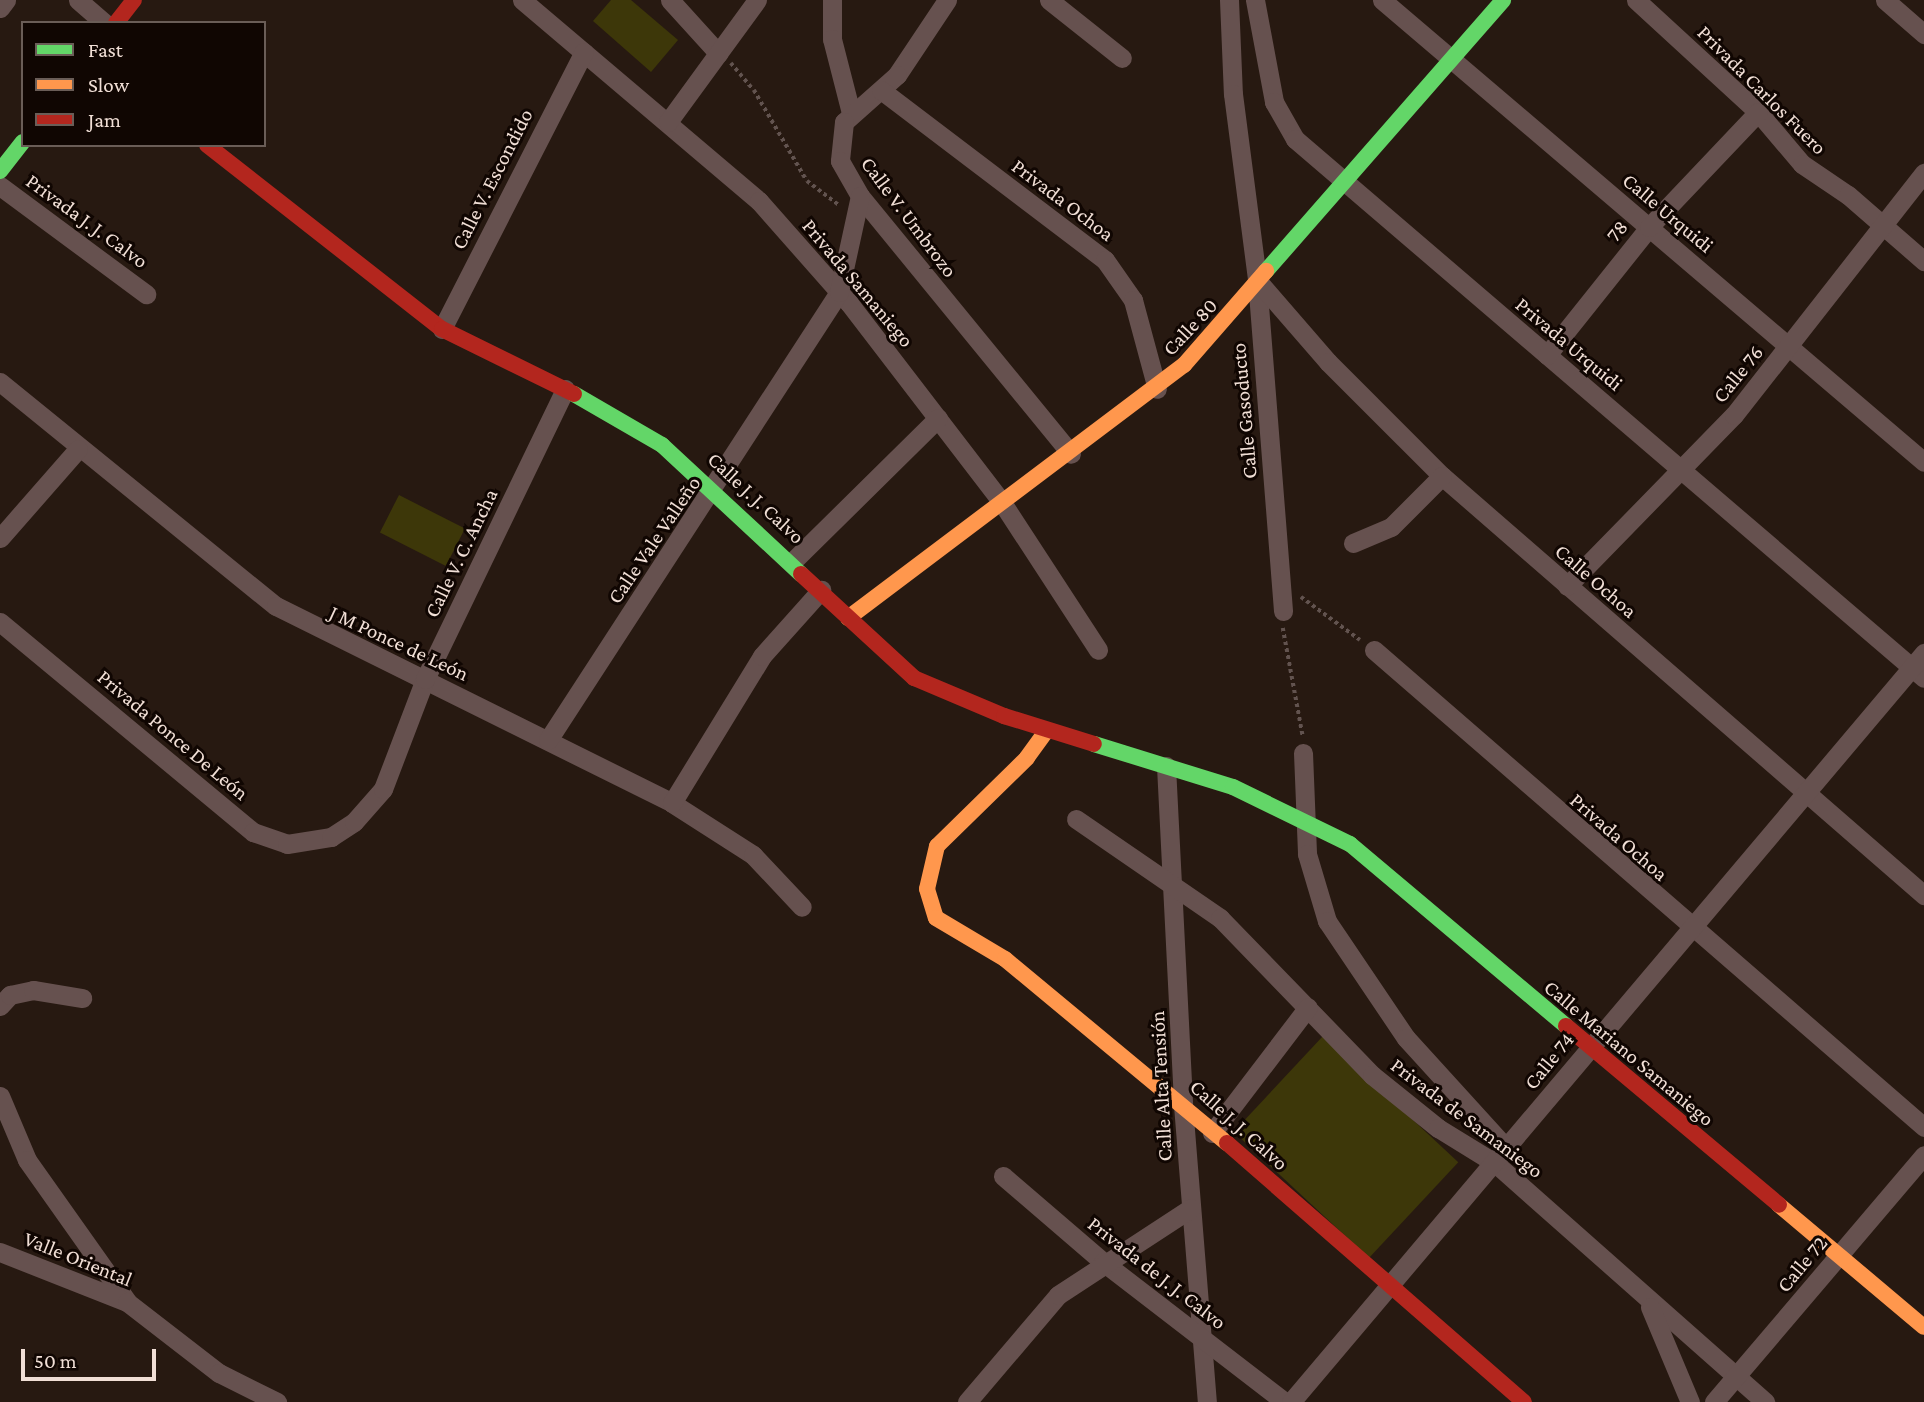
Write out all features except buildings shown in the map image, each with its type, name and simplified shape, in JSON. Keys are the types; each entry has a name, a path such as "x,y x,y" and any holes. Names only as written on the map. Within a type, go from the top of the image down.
{"street":[{"path":"0,8 6,0"},
{"path":"78,0 102,21"},
{"path":"118,21 134,0"},
{"name":"Privada Samaniego","path":"522,0 759,201 839,292 1003,504 1098,650"},
{"path":"670,0 718,53"},
{"path":"668,122 757,0"},
{"path":"832,0 832,39 851,113 881,90 947,0"},
{"path":"1049,0 1122,58"},
{"name":"Calle Gasoducto","path":"1229,0 1237,135 1257,281 1283,611"},
{"name":"Privada Urquidi","path":"1255,0 1267,76 1280,118 1295,139 1682,470 1920,666"},
{"name":"Calle Urquidi","path":"1382,0 1449,60 1790,344 1924,462"},
{"name":"Calle 80","path":"848,618 1157,389 1212,337 1342,179 1503,0"},
{"name":"Privada Carlos Fuero","path":"1636,0 1758,112 1802,164 1924,261"},
{"path":"1885,0 1924,34"},
{"name":"Calle V. Escondido","path":"442,329 584,52"},
{"name":"Privada Ochoa","path":"881,90 1105,260 1133,300 1157,389"},
{"name":"78","path":"1547,355 1649,227 1758,112"},
{"name":"Calle V. Umbrozo","path":"851,113 838,149 859,204 1070,454"},
{"name":"Calle J. J. Calvo","path":"210,147 442,329 565,389 637,428 715,490 914,678 966,703 1166,766 1303,817"},
{"name":"Calle 76","path":"1567,586 1734,415 1924,173"},
{"name":"Privada J. J. Calvo","path":"0,186 146,294"},
{"name":"Calle Vale Valleño","path":"548,740 715,490 839,292 859,204"},
{"name":"Calle Ochoa","path":"1257,281 1328,362 1442,476 1924,895"},
{"name":"J M Ponce de León","path":"0,382 78,449 276,606 672,803 753,855 802,906"},
{"name":"Calle V. C. Ancha","path":"331,837 365,812 383,789 425,679 565,389"},
{"path":"792,562 938,418"},
{"path":"0,538 78,449"},
{"path":"1353,543 1391,527 1442,476"},
{"path":"672,803 762,656 821,590"},
{"name":"Privada Ponce De León","path":"0,622 253,832 287,844 331,837"},
{"name":"Privada Ochoa","path":"1374,650 1691,929 1924,1127"},
{"name":"Calle 74","path":"1291,1402 1390,1289 1804,792 1920,666"},
{"name":"Calle J. J. Calvo","path":"1047,730 1027,758 947,832 932,859 927,889 930,910 942,925 1005,959 1183,1105 1390,1289 1524,1402"},
{"path":"1303,753 1303,817"},
{"name":"Calle Alta Tensión","path":"1166,766 1183,1105 1206,1340 1208,1402"},
{"name":"Calle Mariano Samaniego","path":"1303,817 1362,853 1924,1327"},
{"name":"Privada de Samaniego","path":"1303,817 1317,899 1340,944 1406,1038 1501,1156 1648,1302 1765,1402"},
{"name":"Privada de Samaniego","path":"1076,819 1220,918 1404,1102 1501,1156"},
{"path":"0,1006 10,995 33,990 82,998"},
{"path":"1212,1133 1308,1007"},
{"path":"0,1096 27,1160 127,1302"},
{"name":"Calle 72","path":"1714,1402 1924,1155"},
{"name":"Privada de J. J. Calvo","path":"1003,1176 1103,1262 1285,1402"},
{"path":"967,1402 1058,1295 1103,1262 1191,1208"},
{"name":"Valle Oriental","path":"0,1252 127,1302 219,1373 277,1402"},
{"path":"1648,1302 1690,1402"}],"path":[{"path":"718,53 747,78 807,181 832,202 859,204"},
{"path":"1282,583 1374,650"},
{"path":"1283,611 1303,753"}],"shaded area":[{"path":"611,0 631,0 678,40 651,72 593,21"},
{"path":"399,495 465,529 446,566 380,532"},
{"path":"1323,1036 1458,1162 1369,1258 1234,1132"}],"traffic: fast":[{"path":"1266,271 1503,0"},
{"path":"0,171 21,145"},
{"path":"574,394 662,445 801,574"},
{"path":"1094,744 1233,787 1350,844 1566,1026"}],"traffic: slow":[{"path":"848,618 1184,365 1266,271"},
{"path":"1047,730 1027,758 937,846 927,889 936,918 1005,959 1227,1143"},
{"path":"1779,1205 1924,1327"}],"traffic: jam":[{"path":"118,21 134,0"},
{"path":"210,147 442,329 574,394"},
{"path":"801,574 914,678 1004,716 1094,744"},
{"path":"1566,1026 1779,1205"},
{"path":"1227,1143 1524,1402"}]}
